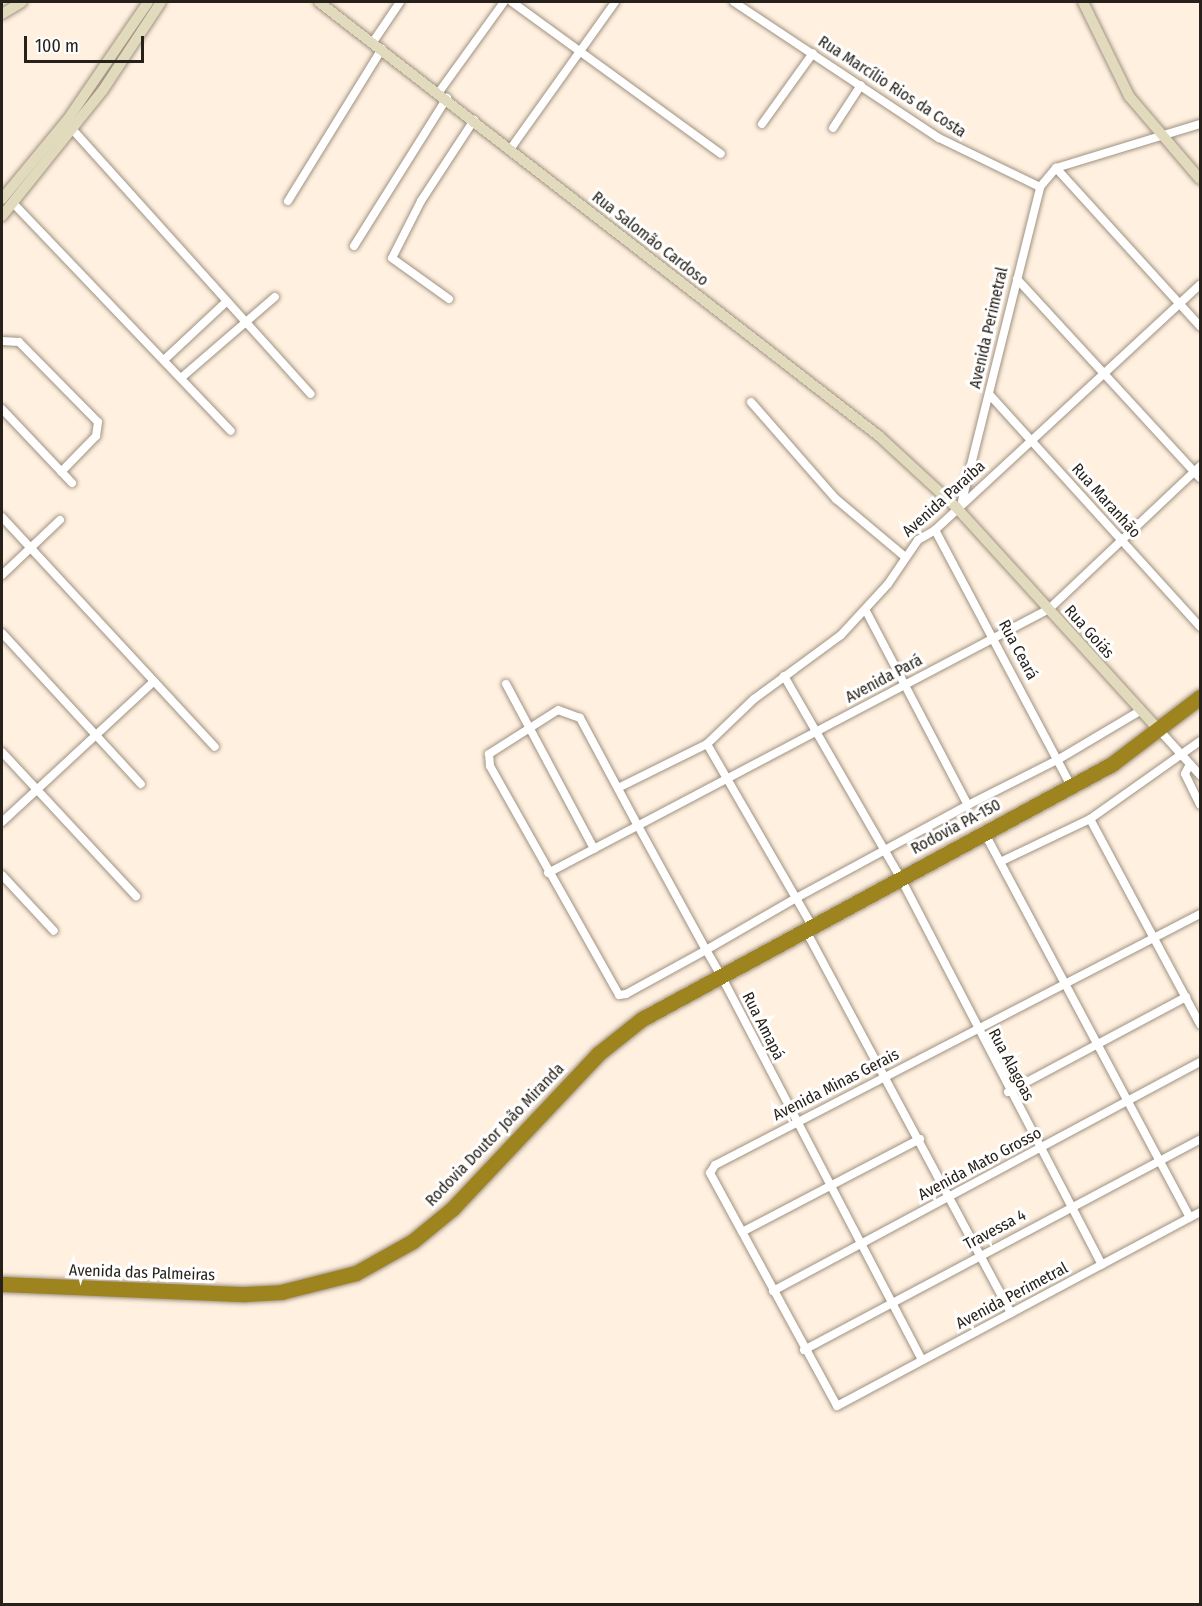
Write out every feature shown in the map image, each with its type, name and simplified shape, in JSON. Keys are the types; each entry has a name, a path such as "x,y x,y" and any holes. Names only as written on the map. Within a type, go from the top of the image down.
{"highway":[{"name":"Rodovia PA-150","path":"720,974 1071,786 1161,732 1200,697"},
{"name":"Rodovia Doutor João Miranda","path":"281,1292 356,1273 413,1240 453,1208 619,1035 720,974"},
{"name":"Avenida das Palmeiras","path":"2,1284 193,1294 281,1292"}],"street":[{"path":"2,14 22,2"},
{"path":"2,199 68,119 148,2"},
{"path":"2,216 73,130 161,2"},
{"name":"Rua Salomão Cardoso","path":"319,2 443,95 838,402 959,504"},
{"path":"373,42 400,2"},
{"path":"354,246 443,95 504,2"},
{"path":"512,2 721,154"},
{"path":"511,148 615,2"},
{"name":"Rua Marcílio Rios da Costa","path":"734,2 939,138 1040,187"},
{"path":"1083,2 1125,89 1160,136 1200,179"},
{"path":"288,201 382,49"},
{"path":"762,124 813,53"},
{"path":"833,128 861,85"},
{"path":"449,299 392,258 421,201 474,120"},
{"path":"1200,124 1056,168 1200,326"},
{"path":"73,130 311,394"},
{"name":"Avenida Perimetral","path":"959,504 989,394 1040,187 1056,168"},
{"path":"14,203 231,431"},
{"path":"1017,279 1198,472"},
{"name":"Avenida Paraíba","path":"618,788 707,744 784,676 866,611 922,535 935,530 959,504 1200,285"},
{"path":"181,378 244,319 275,297"},
{"path":"164,360 227,301"},
{"path":"2,341 19,342 98,422 96,436 62,472"},
{"name":"Rua Maranhão","path":"989,394 1200,627"},
{"path":"751,402 836,499 905,557"},
{"path":"2,409 72,483"},
{"name":"Avenida Pará","path":"548,873 1049,609 1198,472"},
{"name":"Rua Goiás","path":"959,504 1049,609 1200,776"},
{"path":"2,518 215,747"},
{"path":"2,575 60,520"},
{"name":"Rua Ceará","path":"935,530 1059,759 1071,786"},
{"path":"866,611 968,805"},
{"path":"2,633 141,784"},
{"path":"784,676 884,851"},
{"path":"2,822 154,681"},
{"path":"506,684 594,849"},
{"name":"Rua Amapá","path":"528,727 558,710 571,711 580,718 720,974 922,1360"},
{"path":"528,727 491,751 490,766 548,873 619,995 706,950 796,897 1059,759 1140,711"},
{"path":"1000,862 1090,819 1183,756 1200,741"},
{"path":"707,744 796,897 808,927 1011,1313"},
{"path":"2,752 136,896"},
{"path":"1190,764 1185,774 1200,805"},
{"path":"1090,819 1200,1024"},
{"path":"984,832 1067,982 1190,1217"},
{"name":"Rua Alagoas","path":"884,851 900,877 975,1030 1102,1265"},
{"path":"2,875 54,931"},
{"path":"975,1030 1200,914"},
{"path":"1008,1092 1186,997"},
{"name":"Avenida Minas Gerais","path":"742,1232 711,1169 796,1122 975,1030"},
{"name":"Avenida Mato Grosso","path":"773,1291 860,1243 1040,1150 1200,1062"},
{"path":"804,1350 742,1232 920,1139"},
{"name":"Travessa 4","path":"804,1350 1200,1139"},
{"name":"Avenida Perimetral","path":"804,1350 837,1406 1200,1212"}]}
